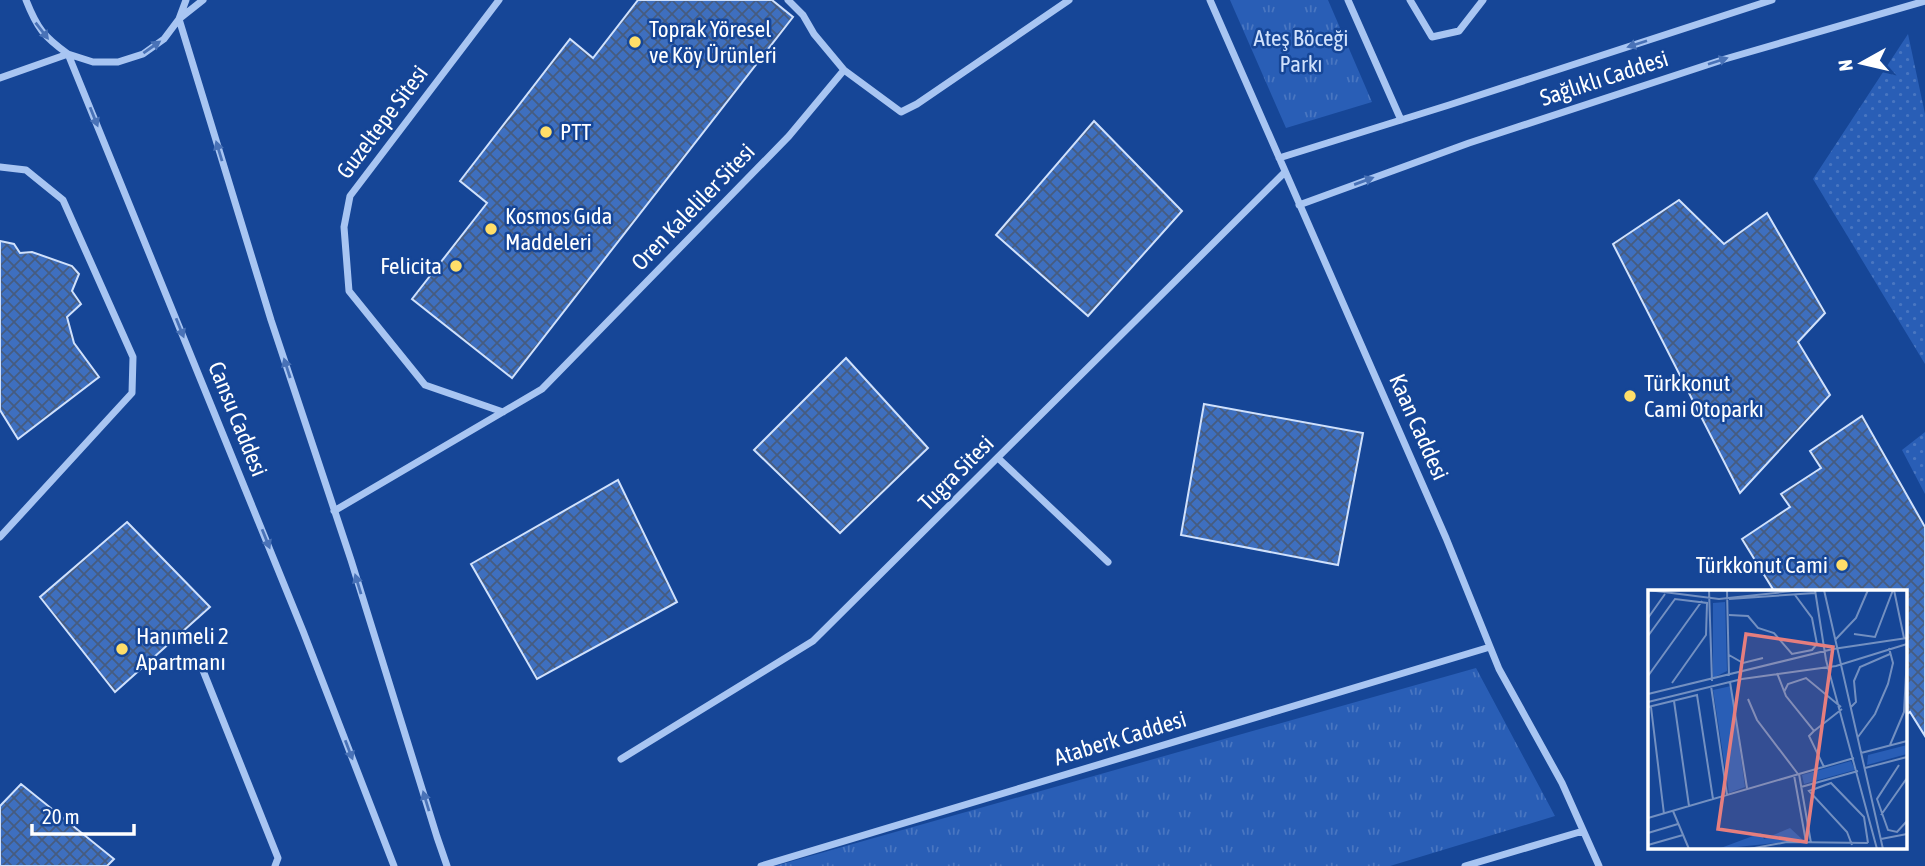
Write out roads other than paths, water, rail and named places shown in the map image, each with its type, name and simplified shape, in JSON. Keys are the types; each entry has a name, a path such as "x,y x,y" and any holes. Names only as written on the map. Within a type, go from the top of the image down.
{"street":[{"name":"Cansu Caddesi","path":"26,0 34,21 49,40 68,54 303,631 394,866"},
{"path":"186,0 179,19 271,320 447,866"},
{"path":"0,78 68,54 93,62 118,62 143,54 164,39 179,19 203,0"},
{"name":"Guzeltepe Sitesi","path":"499,0 351,196 344,227 349,291 425,385 503,412"},
{"path":"788,0 803,15 814,34 844,70 901,112 917,104 1069,0"},
{"name":"Kaan Caddesi","path":"1210,0 1446,538 1499,669 1562,783 1599,866"},
{"path":"1348,0 1401,120"},
{"path":"1410,0 1432,37 1460,31 1483,0"},
{"name":"Sağlıklı Caddesi","path":"1279,158 1772,0"},
{"name":"Sağlıklı Caddesi","path":"1299,205 1469,143 1725,59 1925,1"},
{"name":"Oren Kaleliler Sitesi","path":"334,511 542,389 789,136 844,70"},
{"path":"0,167 26,170 64,200 132,357 132,393 0,537"},
{"name":"Tugra Sitesi","path":"621,759 813,641 1285,172"},
{"path":"998,458 1108,562"},
{"name":"Ataberk Caddesi","path":"761,866 1490,648"},
{"path":"202,668 278,858 275,866"},
{"path":"1465,866 1583,831"}],"place":[{"name":"Toprak Yöresel ve Köy Ürünleri","path":"635,42"},
{"name":"PTT","path":"546,132"},
{"name":"Kosmos Gıda Maddeleri","path":"491,229"},
{"name":"Felicita","path":"456,266"},
{"name":"Türkkonut Cami Otoparkı","path":"1630,396"},
{"name":"Türkkonut Cami","path":"1842,565"},
{"name":"Hanımeli 2 Apartmanı","path":"122,649"}],"park label":[{"name":"Ateş Böceği Parkı","path":"1301,51"}]}
